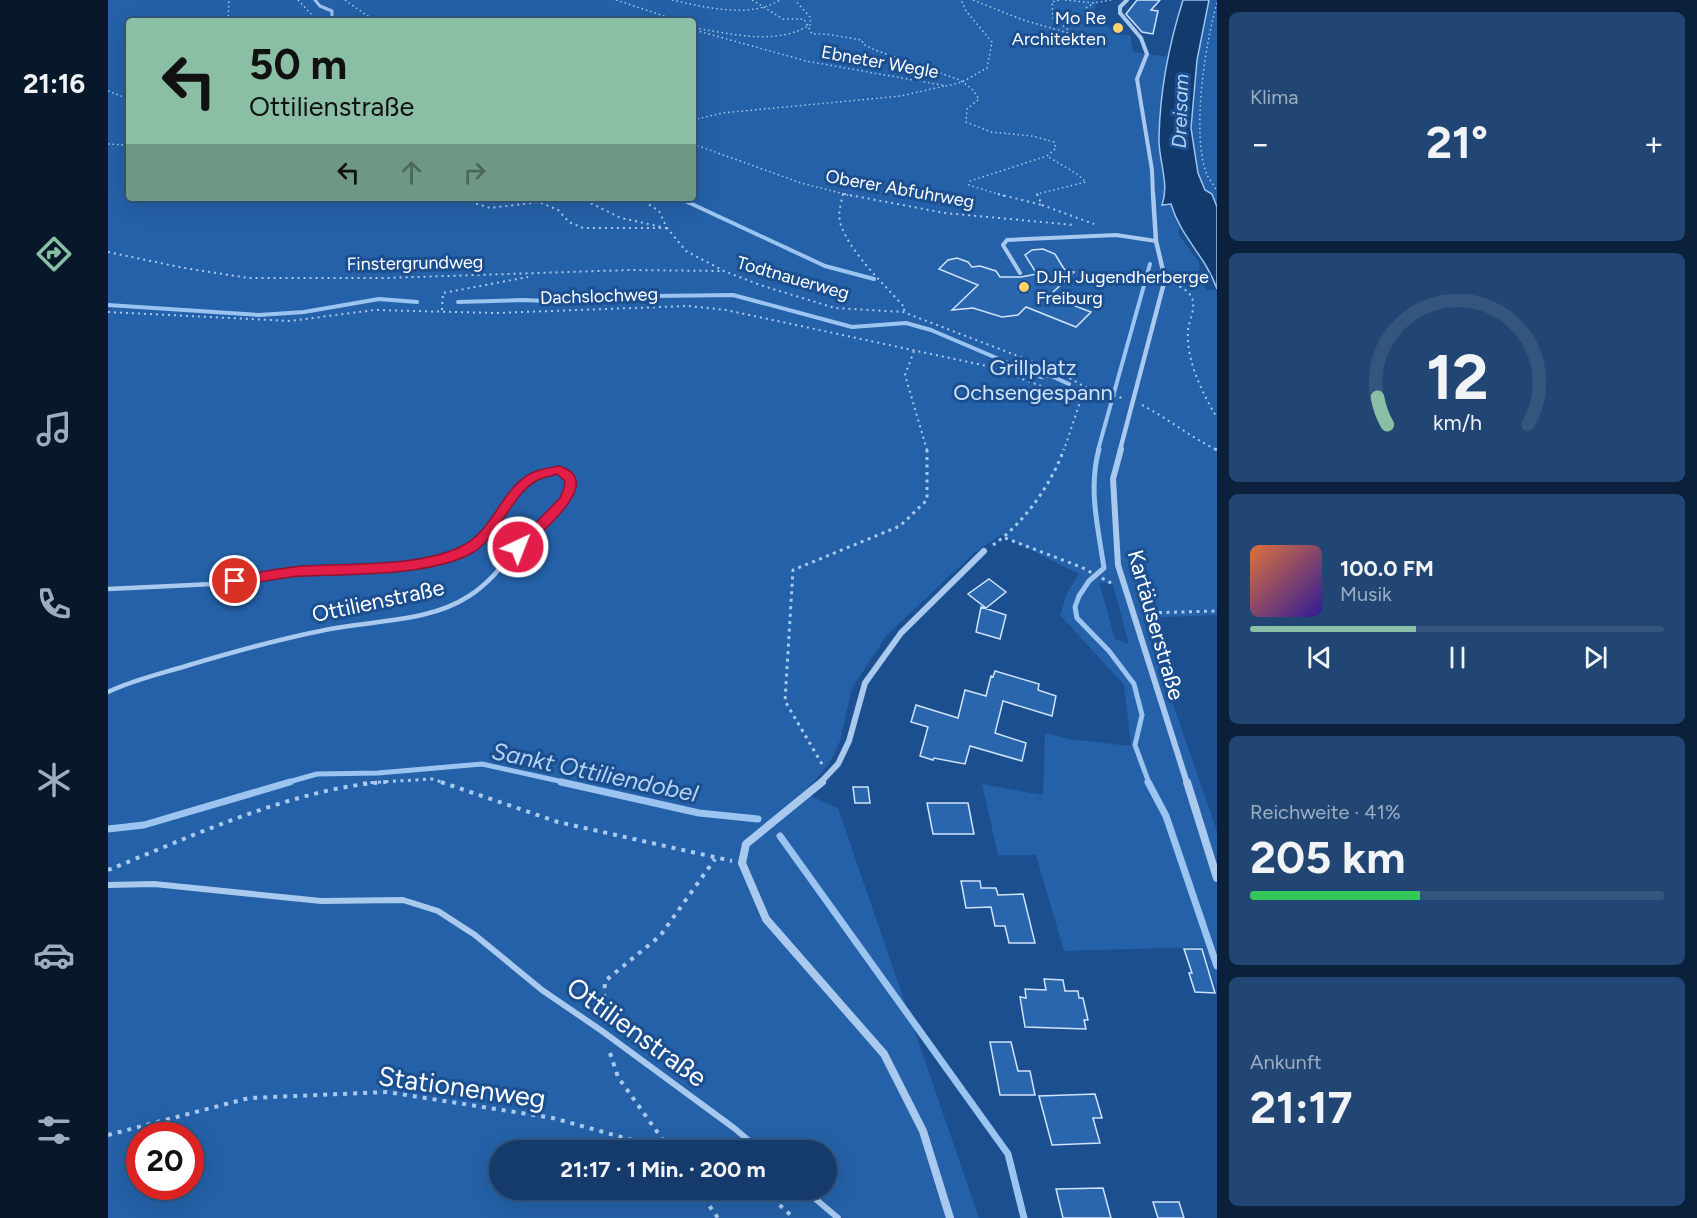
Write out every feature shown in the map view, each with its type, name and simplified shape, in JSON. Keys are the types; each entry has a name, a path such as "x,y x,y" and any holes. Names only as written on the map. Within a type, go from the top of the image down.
{"street":[{"name":"Kartäuserstraße","path":"1127,0 1120,7 1120,14 1145,44 1147,54 1137,80 1152,170 1156,241 1165,279 1129,400 1113,479 1118,565 1131,613 1217,878"},
{"path":"950,1218 923,1131 884,1054 766,919 742,863 746,844 829,776 838,764 849,741 866,683 901,633 984,551"}],"lane":[{"path":"1108,232 1116,235"},
{"path":"1020,273 1004,245 1007,240 1116,235 1156,241"},
{"name":"Ottilienstraße","path":"108,589 213,584 301,571 370,569 444,559 468,549 486,534 519,489 534,477 559,470 567,474 571,481 571,488 565,501 531,532 480,590 456,603 427,612 329,629 211,658 123,685 108,692"},
{"name":"Ottilienstraße","path":"108,885 154,884 321,901 403,900 438,911 475,935 542,990 602,1030 748,1140"},
{"path":"817,1200 838,1218"}],"path":[{"path":"228,18 229,0"},
{"path":"298,0 311,14 312,18"},
{"path":"345,0 371,18"},
{"path":"616,0 670,18"},
{"path":"672,0 747,9 766,8 780,0"},
{"path":"750,0 783,19 804,19 812,34 829,31 846,39 862,40 863,44 872,50 924,64 962,82 977,93 979,99 967,109 966,122 991,132 1032,136 1054,142 1056,148 1047,156 977,178 970,181 969,185 1042,205 1104,227 1108,232"},
{"path":"696,28 759,36 782,35 807,28 811,24 810,17 795,0"},
{"name":"Ebneter Wegle","path":"696,29 806,62 947,86 962,82 987,68 992,42 966,11 961,0"},
{"path":"974,0 1023,20 1075,35 1053,18 1052,2 1059,0"},
{"path":"1065,0 1094,3 1114,0"},
{"path":"1086,9 1094,3"},
{"path":"1217,3 1212,20 1213,32 1199,133 1207,173 1217,190"},
{"path":"1212,20 1217,21"},
{"path":"696,119 722,113 901,96 947,86"},
{"path":"108,91 126,98"},
{"path":"1203,97 1207,98"},
{"path":"1201,111 1206,112"},
{"path":"1200,119 1206,120"},
{"path":"1199,133 1205,134"},
{"path":"108,144 126,146"},
{"name":"Oberer Abfuhrweg","path":"696,145 801,183 843,194 945,213 1079,226"},
{"path":"1200,146 1206,146"},
{"path":"1042,205 1037,194 1086,182 1078,172 1057,165 1047,156"},
{"path":"1204,161 1209,162"},
{"path":"1207,173 1212,173"},
{"path":"1209,179 1214,180"},
{"path":"843,194 840,222 851,242 905,308 903,312"},
{"path":"468,201 490,208 539,202 558,210 569,222 583,228 667,228"},
{"path":"586,201 621,218 667,228"},
{"name":"Todtnauerweg","path":"644,201 659,211 667,228 686,251 724,271 760,285 836,308 903,312 1056,371 1085,387 1129,400 1168,418 1196,440 1217,450"},
{"path":"1089,228 1108,232"},
{"name":"Finstergrundweg","path":"108,252 184,268 249,278 537,275 629,270 724,271"},
{"path":"442,309 443,292 537,275"},
{"path":"1165,279 1185,289 1194,304 1188,330 1190,352 1199,383 1217,418"},
{"name":"Dachslochweg","path":"108,312 290,321 356,311 442,309 496,313 688,306 763,316 987,366 1079,400"},
{"path":"829,776 785,701 793,570 900,526 927,500 927,447 905,375 914,351"},
{"path":"984,551 1005,538 1020,522 1059,462 1085,387"},
{"path":"1005,538 1081,567 1110,584 1123,585"},
{"path":"1131,613 1217,611"},
{"path":"108,870 248,814 354,784 432,779 558,822 742,863"},
{"path":"662,1140 618,1077 602,1030 605,981 660,936 716,858"},
{"name":"Stationenweg","path":"108,1135 249,1098 387,1092 553,1118 633,1140"},
{"path":"705,1200 718,1218"},
{"path":"775,1200 794,1218"}],"green space":[{"name":"Grillplatz Ochsengespann","path":"108,0 1098,0 1094,11 1115,34 1130,35 1133,52 1170,57 1159,136 1166,188 1163,205 1171,204 1179,227 1179,235 1200,264 1201,281 1207,290 1217,290 1217,615 1143,618 1217,831 1217,992 1203,947 1064,951 1036,855 998,855 982,784 1043,795 1045,733 1069,739 1131,746 1124,685 1060,615 1067,593 1079,574 1001,535 974,553 887,635 852,688 840,741 829,764 804,793 838,808 979,1218 108,1218","holes":["1099,582 1113,585 1129,644 1115,639"]},
{"path":"1209,0 1217,0 1217,207 1212,194 1205,190 1201,182 1194,159 1191,128 1197,60"}],"water":[{"name":"Dreisam","path":"1183,0 1209,0 1197,60 1191,128 1198,173 1205,190 1212,194 1217,207 1217,289 1206,266 1175,216 1171,204 1162,205 1165,188 1159,146 1161,102 1173,34"}],"building":[{"path":"1137,0 1160,0 1151,10 1158,11 1153,34 1142,32 1126,14"},
{"name":"DJH Jugendherberge Freiburg","path":"1043,249 1055,254 1064,269 1074,272 1049,296 1091,312 1076,327 1026,307 1018,315 1002,317 973,308 952,310 978,285 939,269 948,260 957,258 968,262 972,267 980,266 996,271 1000,277 1021,277 1037,274 1025,255 1032,250"},
{"path":"989,579 1006,592 986,608 968,594"},
{"path":"981,607 1006,615 1000,639 976,632"},
{"path":"995,671 1039,684 1038,690 1056,696 1052,716 1003,701 995,733 1026,743 1022,761 970,746 965,764 920,756 928,727 911,722 916,705 958,718 965,690 986,696 991,676 993,677"},
{"path":"853,787 868,787 870,803 855,803"},
{"path":"927,803 968,803 974,834 933,834"},
{"path":"961,881 980,881 981,888 996,888 998,895 1023,894 1035,943 1009,943 1005,926 995,926 991,907 966,908"},
{"path":"1184,949 1202,949 1215,993 1195,992 1189,973 1192,973"},
{"path":"1044,979 1063,980 1065,991 1078,991 1079,998 1083,998 1088,1020 1084,1020 1086,1029 1025,1027 1020,997 1026,998 1025,989 1046,990"},
{"path":"990,1042 1011,1042 1018,1071 1030,1071 1035,1095 1000,1095"},
{"path":"1095,1094 1102,1118 1093,1118 1100,1143 1052,1145 1039,1096"},
{"path":"1103,1188 1111,1218 1063,1218 1056,1189"},
{"path":"1153,1202 1179,1202 1184,1218 1158,1218"}],"waterway":[{"path":"315,0 320,6 332,11 332,18"},
{"path":"685,201 825,266 874,279"},
{"path":"1098,450 1150,264"},
{"path":"458,302 523,300 569,302 653,296 733,295 852,327 906,323 931,330 1041,377 1049,375 1069,384"},
{"path":"108,305 259,315 304,312 379,299 417,302"},
{"path":"1099,449 1094,493 1104,568 1089,581 1075,607 1077,618 1109,651 1134,684 1142,715 1135,745 1149,783"},
{"name":"Sankt Ottiliendobel","path":"285,783 317,774 378,773 482,764 568,783"},
{"name":"Sankt Ottiliendobel","path":"108,829 144,825 290,782"},
{"name":"Sankt Ottiliendobel","path":"561,782 699,813 758,819"},
{"path":"1148,782 1166,816 1217,966"},
{"name":"Sankt Ottiliendobel","path":"780,836 1008,1154 1024,1218"}],"place":[{"name":"Mo Re Architekten","path":"1118,28"},
{"name":"DJH Jugendherberge Freiburg","path":"1024,287"}],"route":[{"path":"235,581 301,571 370,569 444,559 468,549 486,534 519,489 534,477 547,471 559,470 567,474 571,481 571,488 565,501 518,547"}]}
